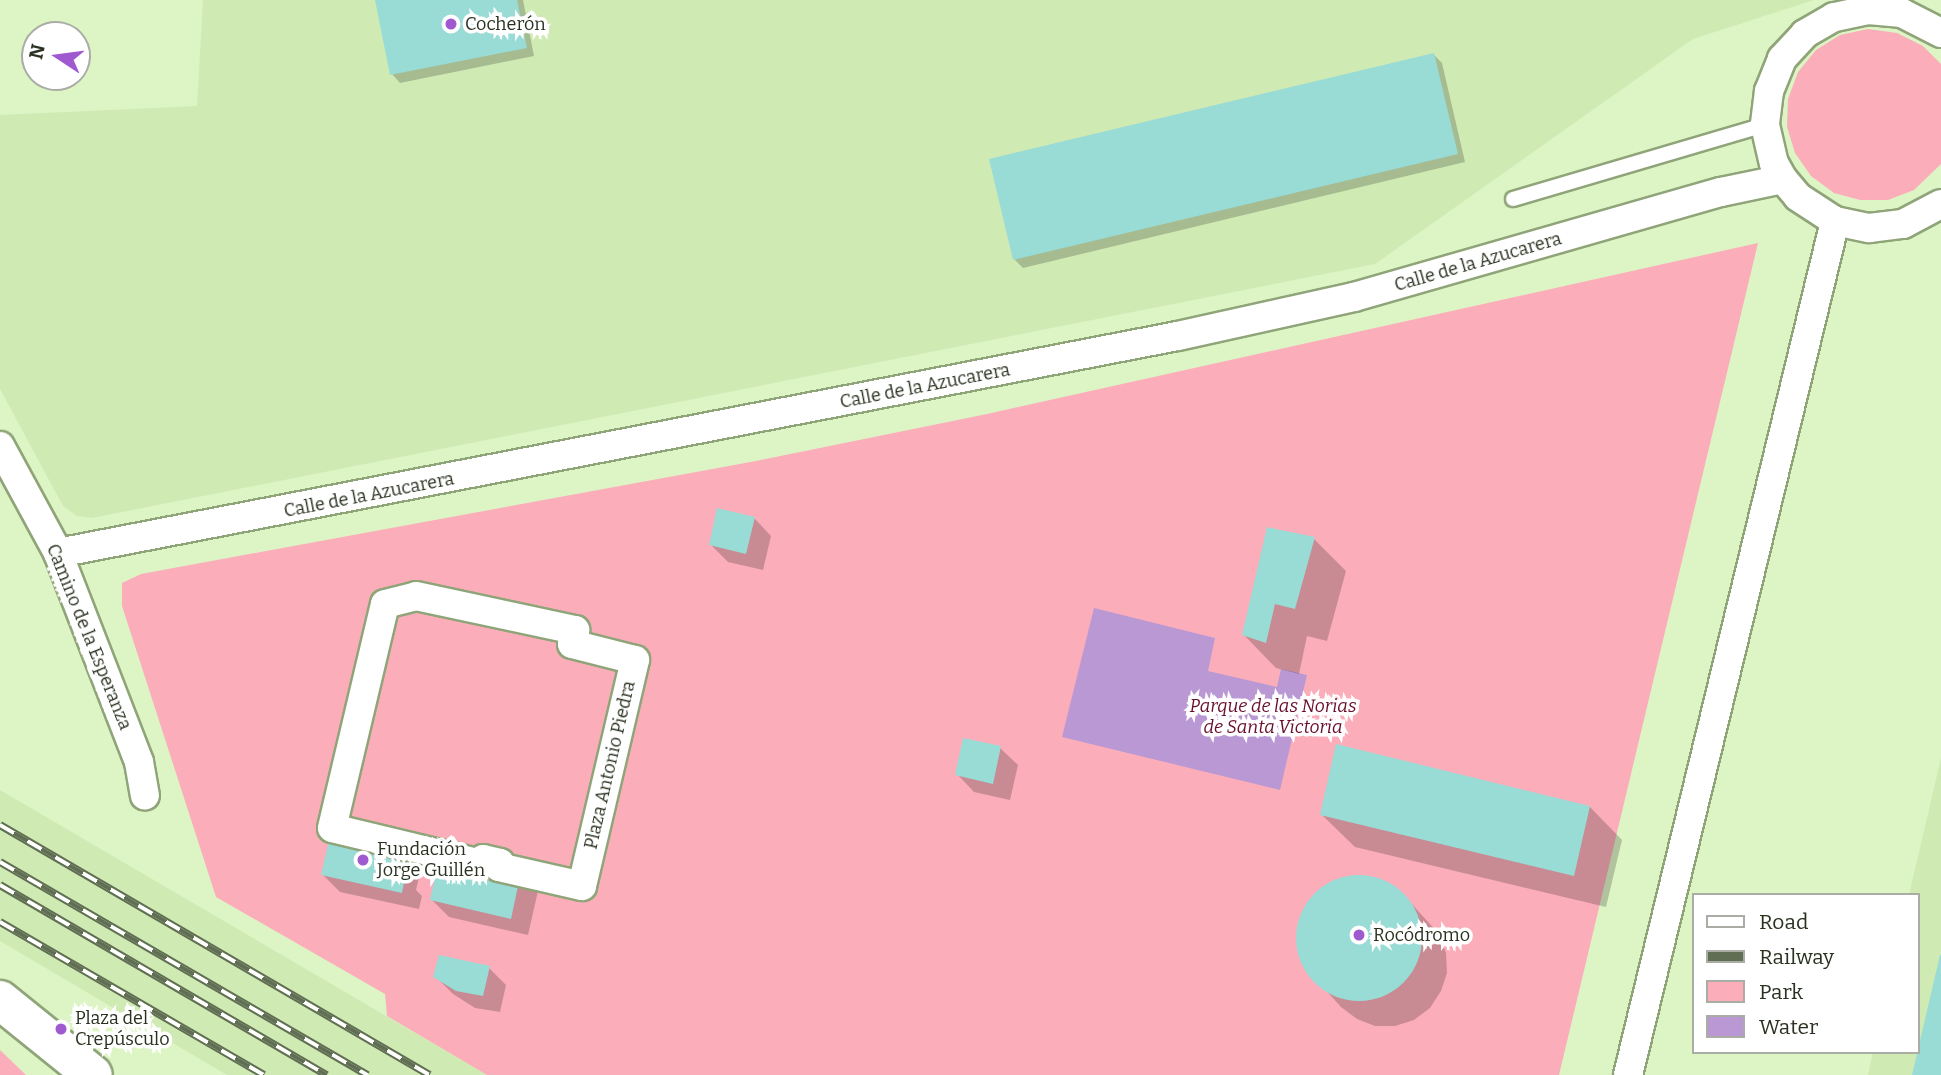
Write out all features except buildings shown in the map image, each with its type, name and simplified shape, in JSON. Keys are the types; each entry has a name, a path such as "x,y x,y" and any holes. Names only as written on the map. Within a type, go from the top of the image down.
{"street":[{"path":"1938,27 1902,13 1868,10 1834,17 1805,34 1782,60 1769,91 1765,125 1774,163 1783,179 1798,197 1835,221 1869,228 1903,224 1941,204"},
{"name":"Calle de la Azucarera","path":"58,553 1178,336 1354,298 1721,192 1783,179"},
{"path":"1628,1075 1835,221"},
{"name":"Camino de la Esperanza","path":"0,446 58,553 139,762 145,795"},
{"name":"Plaza Antonio Piedra","path":"416,596 563,627 575,630 572,644 635,660 582,886 499,867 500,863 483,859 482,864 366,836 332,828 384,604 416,596"},
{"path":"0,1000 93,1075"}],"lane":[{"path":"1513,199 1765,125"}],"shaded area":[{"path":"203,0 1814,0 1693,39 1375,264 92,518 77,516 63,506 0,389 0,115 197,106"},
{"path":"1941,758 1941,1075 1868,1075 1873,1054 1920,1054 1920,893 1909,893"},
{"path":"0,790 487,1075 227,1075 0,941"}],"green space":[{"path":"1868,29 1897,33 1923,46 1941,64 1941,164 1914,190 1888,200 1860,200 1834,193 1811,176 1795,153 1787,127 1788,99 1798,72 1816,50 1840,35"},
{"name":"Parque de las Norias de Santa Victoria","path":"1758,243 1559,1075 487,1075 387,1016 385,994 216,897 122,606 122,583 141,574 756,461 987,414"},
{"path":"0,1050 26,1075 0,1075"}],"water":[{"path":"1094,608 1215,638 1208,671 1277,687 1281,669 1307,675 1280,790 1062,737"}],"railway":[{"path":"0,825 430,1075"},
{"path":"0,862 368,1075"},
{"path":"0,885 327,1075"},
{"path":"0,922 264,1075"}],"place":[{"name":"Cocherón","path":"451,24"},
{"name":"Fundación Jorge Guillén","path":"363,860"},
{"name":"Rocódromo","path":"1359,935"},
{"name":"Plaza del Crepúsculo","path":"61,1029"}]}
